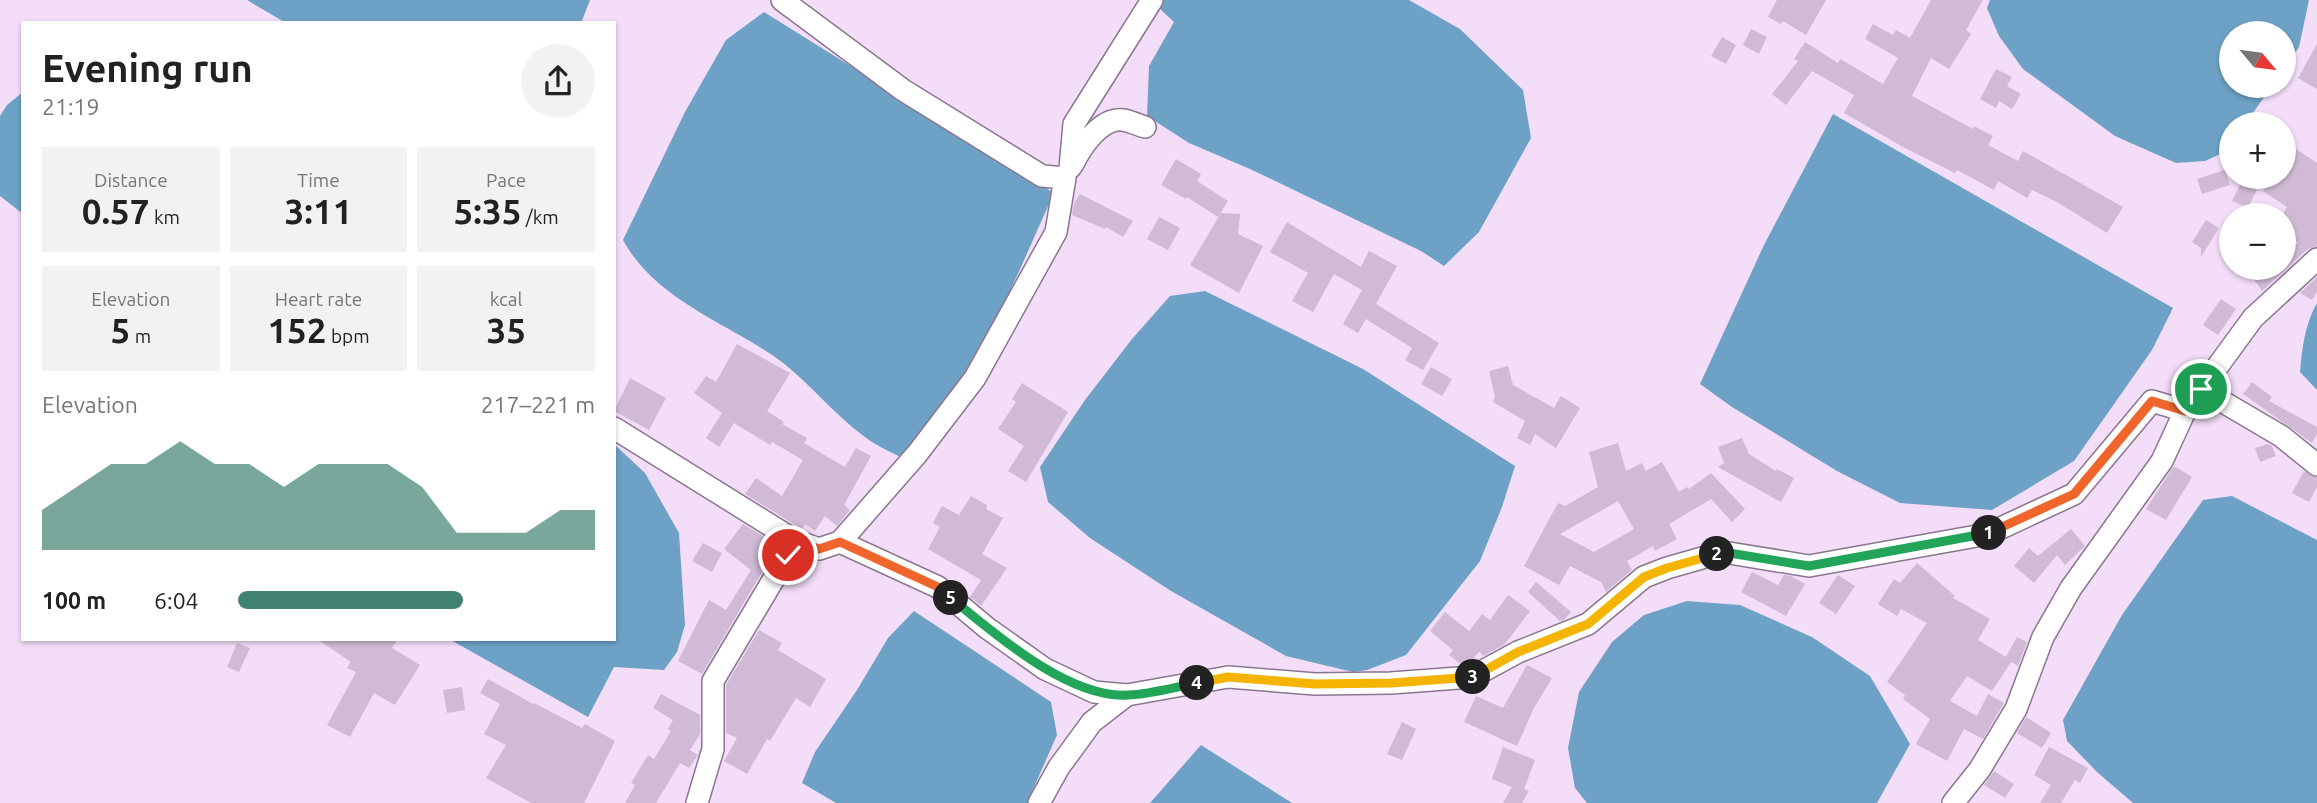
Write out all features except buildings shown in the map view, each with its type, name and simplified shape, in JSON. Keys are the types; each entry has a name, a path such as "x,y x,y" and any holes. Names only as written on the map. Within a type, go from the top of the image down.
{"street":[{"path":"782,0 903,90 1042,176 1068,173"},
{"path":"616,429 794,540 819,549 840,542 918,454 975,378 1056,232 1068,173 1074,124 1152,0"},
{"path":"1068,173 1079,153 1102,126 1121,119 1145,127"},
{"path":"1953,803 1980,769 2016,709 2043,638 2071,588 2162,461 2185,411 2253,318 2317,259"},
{"path":"2201,389 2281,436 2317,465"},
{"path":"840,542 938,587 987,628 1045,669 1094,692 1127,695 1228,677 1315,684 1391,683 1472,677 1518,652 1588,624 1644,577 1723,552 1809,566 1988,534 2074,494 2152,401 2185,411"},
{"path":"697,803 713,748 713,681 782,566 794,540"},
{"path":"1039,803 1059,767 1092,722 1127,695"}],"water":[{"path":"247,0 590,0 582,21 283,21"},
{"path":"1162,0 1409,0 1460,29 1523,90 1531,138 1479,232 1444,266 1421,251 1250,169 1189,143 1147,116 1149,66 1174,22 1158,7"},
{"path":"1990,0 2309,0 2296,51 2296,21 2219,21 2219,98 2263,98 2254,112 2219,112 2219,155 2205,161 2176,163 2115,136 2023,69 1999,36 1987,8"},
{"path":"764,12 1054,193 990,333 951,399 902,458 874,443 854,428 782,362 674,295 637,261 623,240 685,112 726,40"},
{"path":"21,94 21,212 0,196 0,116 7,105"},
{"path":"1833,114 2173,308 2152,350 2074,461 1992,510 1900,503 1837,471 1732,407 1700,384 1764,245"},
{"path":"1205,291 1363,369 1515,466 1480,561 1406,655 1367,670 1353,672 1286,656 1171,591 1090,538 1048,502 1040,467 1085,400 1132,339 1170,296"},
{"path":"2317,303 2317,390 2300,372 2307,328"},
{"path":"616,446 645,473 679,533 685,625 677,652 664,670 614,667 588,717 453,641 616,641"},
{"path":"2232,496 2317,540 2317,803 2133,803 2067,741 2063,720 2122,615 2203,500"},
{"path":"1687,601 1740,605 1812,637 1870,676 1910,744 1877,803 1587,803 1575,788 1568,748 1579,692 1612,642 1644,615"},
{"path":"914,611 1051,702 1057,735 1027,803 836,803 802,783 815,752 888,638"},
{"path":"1201,745 1292,803 1150,803"}],"route":[{"path":"788,555 794,540 819,549 840,542 938,587 987,628 1045,669 1094,692 1127,695 1228,677 1315,684 1391,683 1472,677 1518,652 1588,624 1644,577 1723,552 1809,566 1988,534 2074,494 2152,401 2185,411 2201,389"}]}
